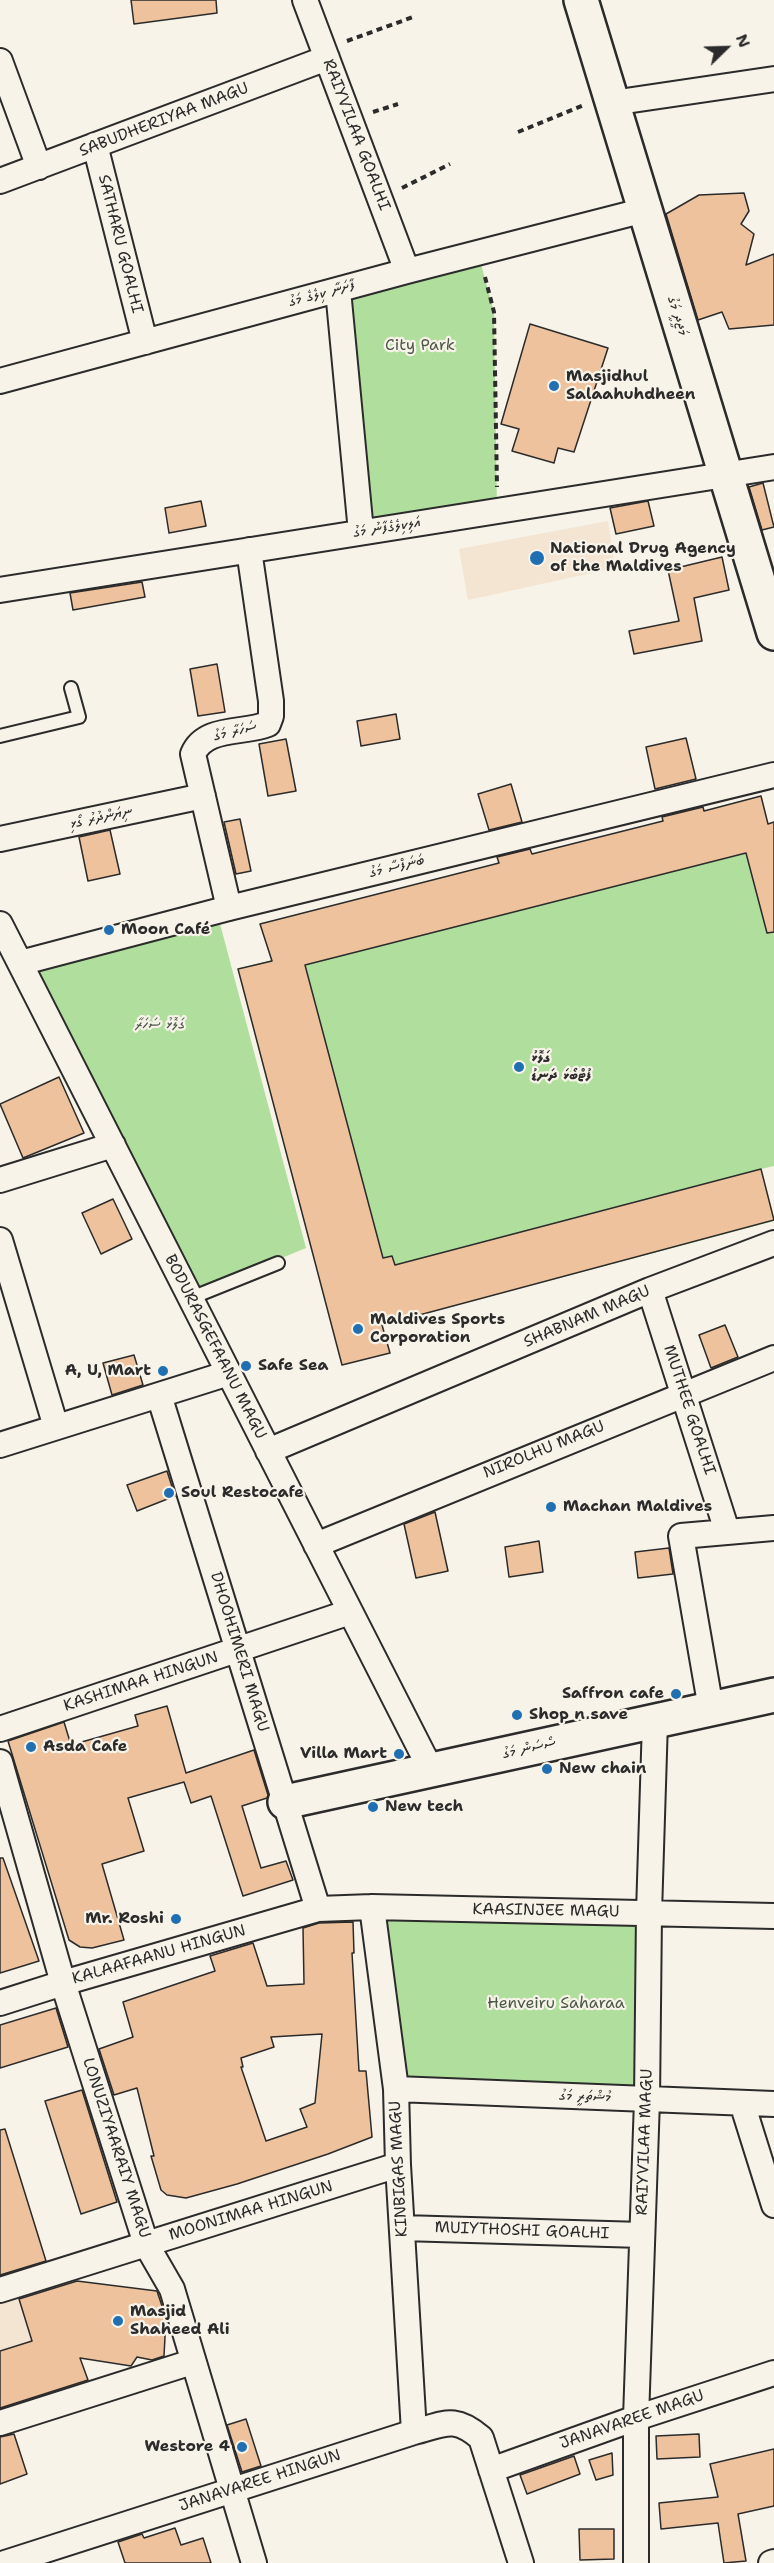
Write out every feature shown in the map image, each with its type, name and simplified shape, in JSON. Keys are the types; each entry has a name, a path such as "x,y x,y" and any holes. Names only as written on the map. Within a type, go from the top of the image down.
{"street":[{"name":"RAIYVILAA GOALHI","path":"305,0 407,271"},
{"name":"މަޖީދީ މަގު","path":"581,0 774,633"},
{"name":"SABUDHERIYAA MAGU","path":"0,181 325,54"},
{"path":"0,61 39,166"},
{"path":"611,98 774,79"},
{"name":"SATHARU GOALHI","path":"95,145 145,342"},
{"name":"ފާށަނާ ކިލެގެ މަގު","path":"0,381 407,271 645,210"},
{"path":"338,290 361,532"},
{"name":"އަލިކިލެގެފާނު މަގު","path":"0,590 774,467"},
{"name":"ސަހަރާ މަގު","path":"229,908 193,754 198,743 210,736 260,727 267,724 271,716 271,701 249,550"},
{"name":"ބަނަފްސާ މަގު","path":"20,963 229,908 774,775"},
{"name":"ނިޔަންދުރު ގޯޅި","path":"0,839 203,796"},
{"name":"BODURASGEFAANU MAGU","path":"0,924 430,1770"},
{"path":"0,1180 113,1144"},
{"path":"0,1240 56,1427"},
{"name":"SHABNAM MAGU","path":"268,1451 650,1290 774,1243"},
{"name":"MUTHEE GOALHI","path":"650,1290 727,1531"},
{"name":"NIROLHU MAGU","path":"316,1545 774,1358"},
{"path":"0,1445 229,1373"},
{"name":"DHOOHIMERI MAGU","path":"159,1395 318,1910"},
{"path":"711,1709 681,1536 774,1528"},
{"name":"KASHIMAA HINGUN","path":"0,1729 350,1612"},
{"name":"ސޯސަން މަގު","path":"285,1802 774,1695"},
{"name":"RAIYVILAA MAGU","path":"636,2563 636,2418 647,2100 649,1913 655,1721"},
{"name":"LONUZIYAARAIY MAGU","path":"0,1762 63,1983 146,2244 172,2289 254,2563"},
{"name":"KAASINJEE MAGU","path":"318,1910 372,1906 774,1916"},
{"name":"KINBIGAS MAGU","path":"372,1906 396,2089 398,2165 414,2432"},
{"name":"KALAAFAANU HINGUN","path":"0,2003 318,1910"},
{"name":"މުޝްތަރީ މަގު","path":"396,2089 774,2104"},
{"path":"742,2103 774,2205"},
{"name":"MOONIMAA HINGUN","path":"0,2290 398,2165"},
{"name":"MUIYTHOSHI GOALHI","path":"402,2228 642,2235"},
{"path":"0,2423 192,2362"},
{"name":"JANAVAREE MAGU","path":"491,2470 636,2418 774,2373"},
{"name":"JANAVAREE HINGUN","path":"5,2563 414,2432 452,2422 467,2427 481,2438 520,2563"}],"lane":[{"path":"0,736 79,717 71,688"},
{"path":"190,1298 278,1263"}],"path":[{"path":"325,54 413,17"},
{"path":"518,132 611,98"},
{"path":"380,199 450,164"},
{"path":"478,253 495,312 498,510"}],"shaded area":[{"name":"National Drug Agency of the Maldives","path":"608,521 615,568 468,600 459,549"},
{"path":"53,2282 90,2386 0,2413 0,2297"}],"green space":[{"name":"City Park","path":"478,253 494,312 497,511 361,532 338,290"},
{"name":"ގަލޮޅު ފުޓްބޯޅަ ދަނޑު","path":"761,796 768,824 774,822 774,1166 761,1169 774,1221 408,1318 323,1292 238,969 271,960 260,924"},
{"name":"ގަލޮޅު ސަހަރާ","path":"219,920 306,1248 199,1292 37,968"},
{"name":"Henveiru Saharaa","path":"384,1916 639,1923 639,2089 404,2081"}],"building":[{"path":"131,0 216,0 217,13 134,24"},
{"path":"744,193 749,211 741,224 754,234 746,265 774,254 774,325 729,329 722,312 698,320 666,214 699,195"},
{"name":"Masjidhul Salaahuhdheen","path":"530,324 608,348 574,452 558,448 554,463 512,451 519,429 501,424"},
{"path":"763,483 774,527 762,530 749,487"},
{"path":"201,501 206,526 169,533 165,508"},
{"path":"648,501 654,526 616,534 610,508"},
{"path":"722,557 729,590 694,598 702,641 634,654 629,631 679,621 668,570"},
{"path":"142,582 145,597 73,610 70,593"},
{"path":"217,664 225,712 198,716 190,669"},
{"path":"396,714 400,739 361,746 357,721"},
{"path":"686,738 696,779 655,789 646,747"},
{"path":"286,739 296,791 268,796 259,744"},
{"path":"511,784 522,822 489,830 478,794"},
{"path":"761,796 768,824 774,822 774,932 767,933 746,853 305,965 383,1258 392,1256 395,1265 761,1169 774,1220 382,1325 390,1353 342,1365 238,969 272,961 260,924 499,863 497,857 530,849 532,854 663,821 662,817 703,807 704,811"},
{"path":"240,819 251,871 236,874 224,822"},
{"path":"110,830 120,874 88,881 79,837"},
{"path":"59,1077 84,1133 23,1158 0,1104"},
{"path":"113,1199 132,1239 101,1254 82,1213"},
{"path":"725,1325 738,1357 711,1368 699,1335"},
{"path":"134,1355 143,1385 112,1395 103,1363"},
{"path":"167,1471 175,1496 137,1511 127,1485"},
{"path":"435,1512 448,1571 416,1578 404,1524"},
{"path":"539,1541 543,1572 509,1577 505,1547"},
{"path":"669,1548 673,1574 638,1578 635,1552"},
{"path":"167,1706 186,1773 254,1750 268,1795 267,1798 242,1806 261,1868 286,1861 293,1880 243,1896 211,1796 191,1803 184,1782 128,1798 144,1851 102,1864 124,1940 92,1948 80,1947 69,1940 8,1741 64,1722 71,1745 138,1726 135,1715"},
{"path":"0,1858 3,1858 39,1961 0,1973"},
{"path":"353,1922 354,1953 352,1953 359,2071 366,2071 372,2137 237,2184 186,2198 167,2195 161,2190 151,2156 154,2156 137,2088 114,2095 99,2049 133,2037 123,2002 215,1971 210,1956 253,1943 267,1986 304,1984 303,1928 319,1923","holes":["322,2034 315,2103 300,2109 307,2127 266,2141 241,2067 243,2067 241,2058 274,2047 271,2037"]},
{"path":"56,2008 68,2047 0,2068 0,2025"},
{"path":"82,2090 117,2202 81,2214 45,2101"},
{"path":"5,2129 46,2261 0,2275 0,2130"},
{"path":"77,2281 157,2291 166,2318 164,2356 152,2360 137,2357 131,2366 80,2358 88,2380 0,2408 0,2351 32,2341 19,2299"},
{"name":"Westore 4","path":"246,2419 261,2466 242,2472 227,2425"},
{"path":"14,2434 27,2474 0,2484 0,2437"},
{"path":"699,2434 700,2457 657,2459 656,2436"},
{"path":"774,2449 774,2506 738,2514 746,2561 724,2563 718,2523 661,2529 659,2503 718,2497 710,2464"},
{"path":"612,2453 613,2475 596,2480 589,2460"},
{"path":"574,2456 580,2474 527,2494 520,2475"},
{"path":"175,2528 181,2545 203,2538 211,2563 125,2563 118,2542 142,2534 144,2538"},
{"path":"579,2529 614,2529 614,2559 580,2560"}],"place":[{"name":"Masjidhul Salaahuhdheen","path":"554,386"},
{"name":"National Drug Agency of the Maldives","path":"537,558"},
{"name":"Moon Café","path":"109,930"},
{"name":"ގަލޮޅު ފުޓްބޯޅަ ދަނޑު","path":"519,1067"},
{"name":"Maldives Sports Corporation","path":"358,1329"},
{"name":"Safe Sea","path":"246,1366"},
{"name":"A, U, Mart","path":"163,1371"},
{"name":"Soul Restocafe","path":"169,1493"},
{"name":"Machan Maldives","path":"551,1507"},
{"name":"Saffron cafe","path":"676,1694"},
{"name":"Shop n save","path":"517,1715"},
{"name":"Asda Cafe","path":"31,1747"},
{"name":"Villa Mart","path":"399,1754"},
{"name":"New chain","path":"547,1769"},
{"name":"New tech","path":"373,1807"},
{"name":"Mr. Roshi","path":"176,1919"},
{"name":"Masjid Shaheed Ali","path":"118,2321"},
{"name":"Westore 4","path":"242,2447"}]}
